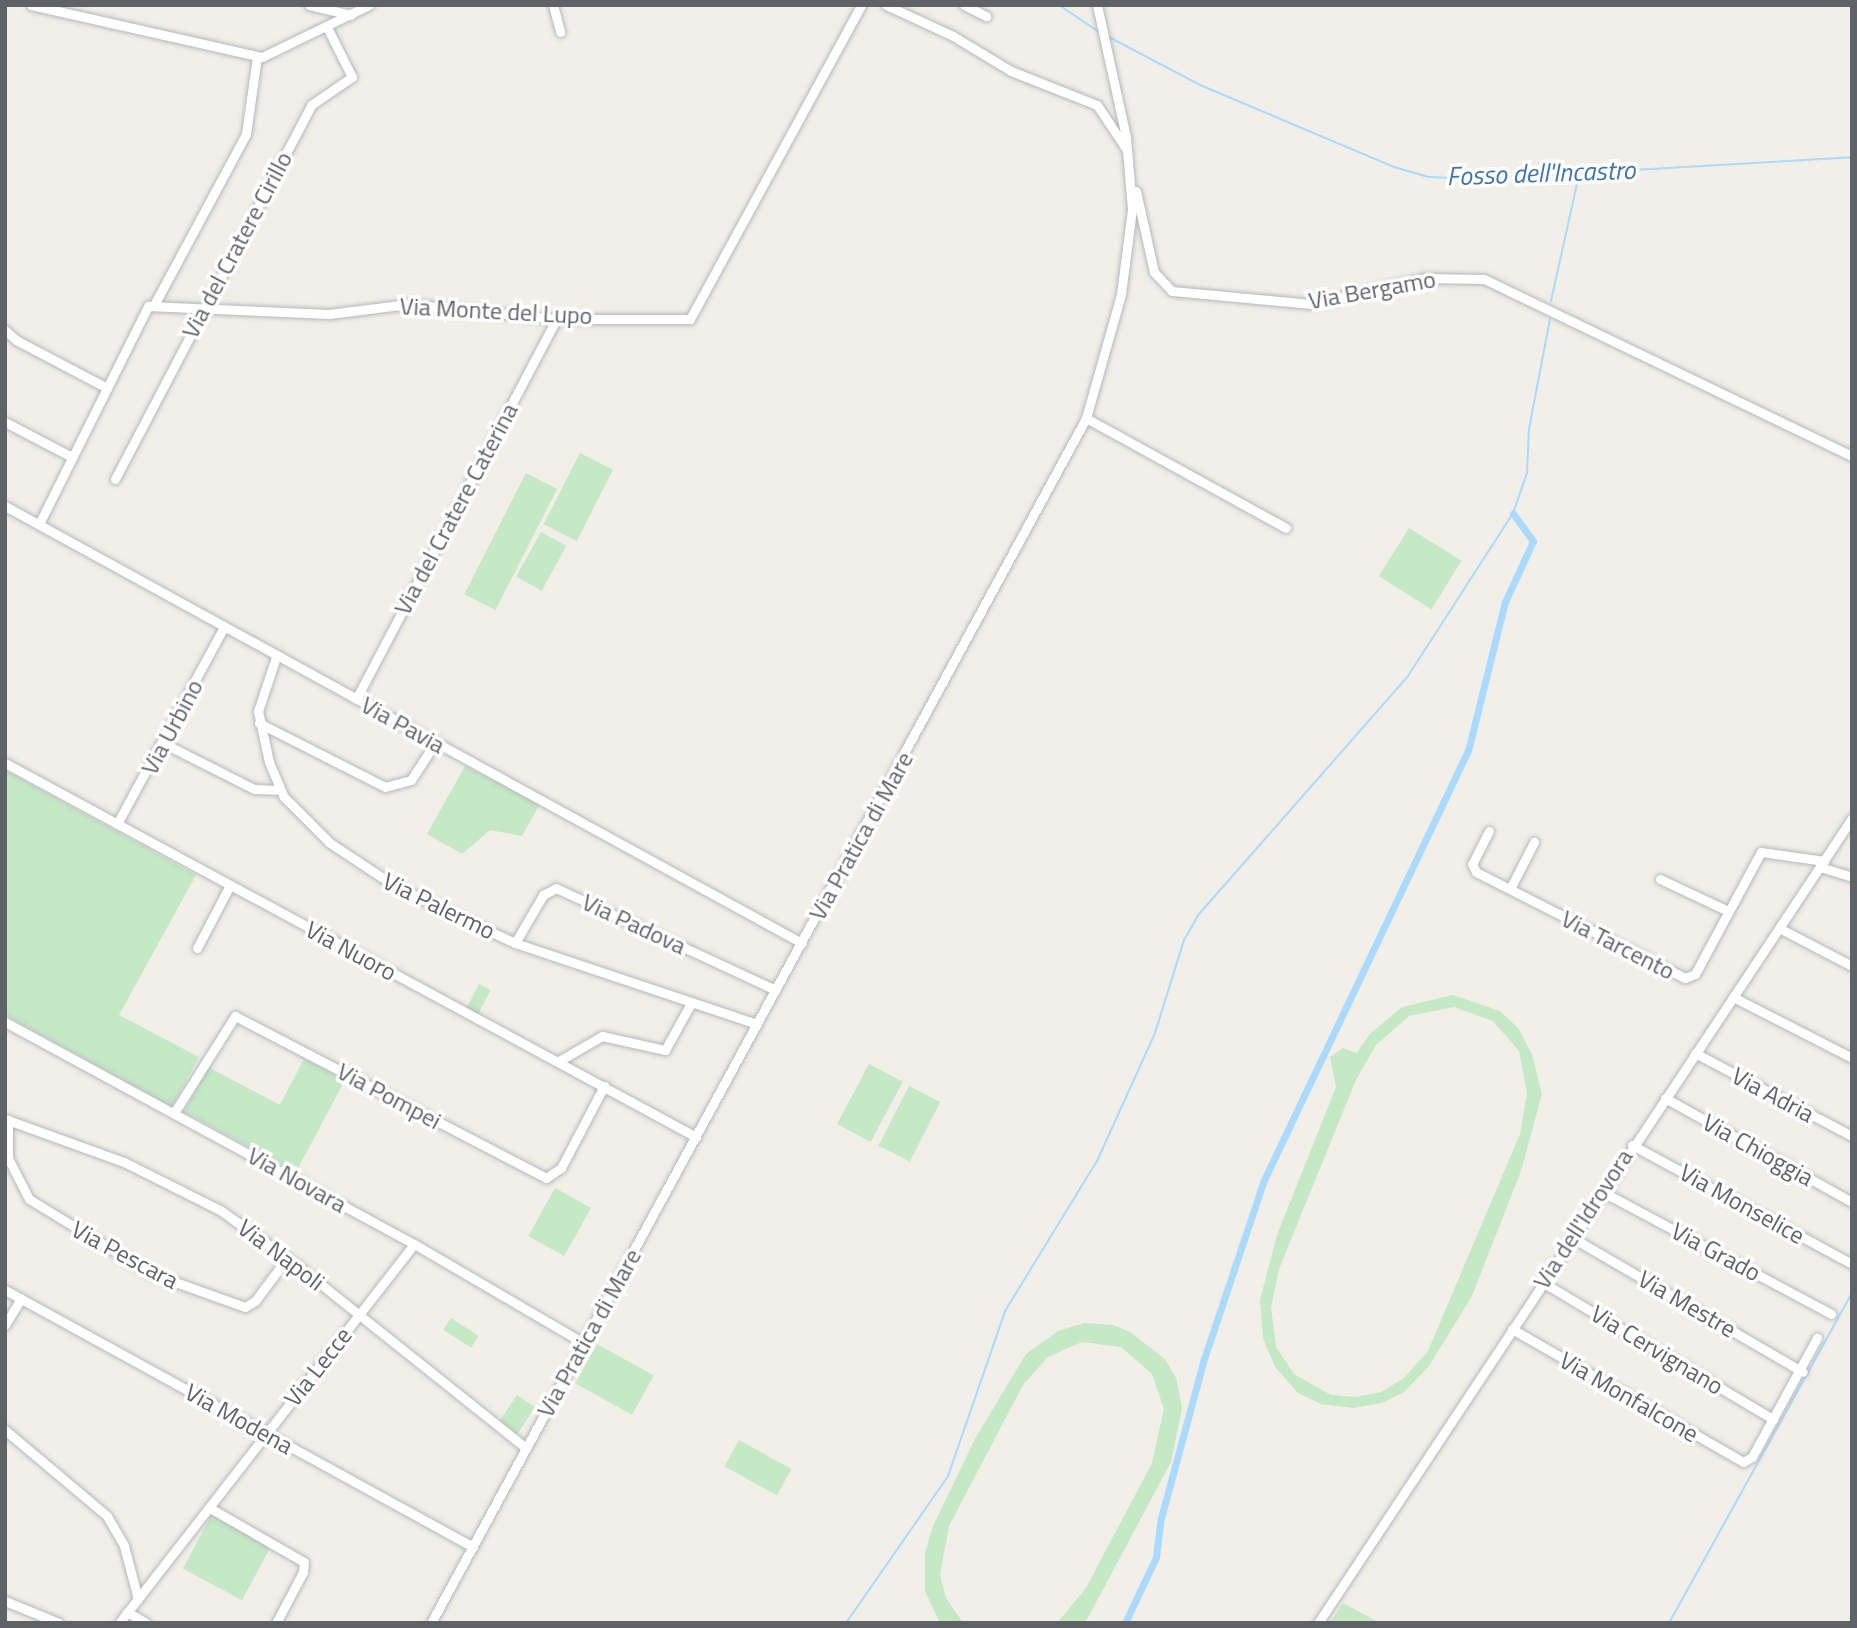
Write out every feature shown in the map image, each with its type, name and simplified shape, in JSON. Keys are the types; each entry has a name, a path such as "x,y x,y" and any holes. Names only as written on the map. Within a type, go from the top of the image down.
{"street":[{"path":"31,5 257,57 271,56 369,5"},
{"path":"309,5 351,15"},
{"path":"553,5 560,32"},
{"name":"Via Monte del Lupo","path":"154,305 328,314 408,304 556,319 684,319 697,313 861,5"},
{"path":"886,5 953,36 1011,71 1097,105 1128,150"},
{"path":"964,5 986,16"},
{"name":"Via Pratica di Mare","path":"431,1623 1086,418 1112,334 1128,257 1132,200 1128,150 1098,8"},
{"name":"Via del Cratere Cirillo","path":"115,479 312,103 352,77 327,27"},
{"path":"39,524 107,388 141,312 154,305 246,134 257,57"},
{"name":"Via Bergamo","path":"1128,150 1153,268 1170,290 1306,304 1344,300 1425,278 1488,280 1852,456"},
{"name":"Via del Cratere Caterina","path":"356,699 556,319"},
{"path":"5,330 16,340 107,388"},
{"path":"1086,418 1286,528"},
{"path":"5,422 72,457"},
{"name":"Via Pavia","path":"5,506 276,657 802,943"},
{"name":"Via Urbino","path":"117,824 224,627"},
{"name":"Via Palermo","path":"276,657 260,697 259,723 279,790 317,832 371,872 515,943 690,1004 757,1024"},
{"path":"259,723 385,787 411,780 435,743"},
{"path":"163,743 254,789 279,790"},
{"name":"Via Nuoro","path":"5,763 229,887 559,1061 696,1137"},
{"name":"Via dell'Idrovora","path":"1318,1623 1570,1237 1781,929 1852,818"},
{"name":"Via Tarcento","path":"1489,831 1472,868 1685,978 1695,974 1762,851 1822,864"},
{"path":"1510,889 1534,842"},
{"path":"1822,864 1852,877"},
{"path":"1660,878 1728,911"},
{"path":"197,947 229,887"},
{"name":"Via Padova","path":"515,943 543,895 556,888 776,990"},
{"path":"1781,929 1852,966"},
{"path":"1733,997 1852,1058"},
{"path":"559,1061 602,1036 665,1050 690,1004"},
{"name":"Via Pompei","path":"174,1113 235,1016 546,1178 559,1171 604,1086"},
{"name":"Via Novara","path":"5,1022 414,1244 585,1343"},
{"name":"Via Adria","path":"1695,1053 1852,1136"},
{"name":"Via Chioggia","path":"1665,1098 1852,1202"},
{"name":"Via Pescara","path":"7,1119 8,1158 29,1199 150,1273 245,1307 255,1301 287,1258"},
{"name":"Via Napoli","path":"7,1119 124,1162 184,1190 287,1258 525,1447"},
{"name":"Via Monselice","path":"1633,1145 1852,1264"},
{"name":"Via Grado","path":"1601,1191 1830,1314"},
{"name":"Via Mestre","path":"1570,1237 1801,1371"},
{"name":"Via Lecce","path":"118,1623 414,1244"},
{"name":"Via Cervignano","path":"1542,1282 1773,1419"},
{"name":"Via Modena","path":"6,1294 21,1298 472,1547"},
{"path":"5,1325 21,1298"},
{"name":"Via Monfalcone","path":"1512,1329 1746,1462 1773,1419"},
{"path":"1773,1419 1817,1338"},
{"path":"5,1430 107,1516 123,1541 138,1599"},
{"path":"210,1508 304,1562 303,1574 276,1623"},
{"path":"5,1601 59,1623"},
{"path":"127,1612 146,1623"}],"green space":[{"path":"580,453 613,470 577,541 544,524"},
{"path":"526,473 557,489 495,610 464,594"},
{"path":"1409,528 1462,561 1431,609 1379,576"},
{"path":"541,532 566,546 542,591 516,577"},
{"path":"465,766 540,804 522,836 490,830 462,854 427,834"},
{"path":"5,770 196,875 119,1015 199,1057 172,1107 5,1015"},
{"path":"479,984 491,990 478,1015 466,1009"},
{"path":"1453,995 1500,1011 1518,1028 1532,1054 1542,1094 1521,1171 1472,1296 1429,1366 1404,1392 1382,1403 1353,1408 1321,1404 1298,1393 1275,1367 1263,1338 1260,1300 1277,1235 1336,1087 1330,1057 1343,1048 1357,1053 1370,1034 1402,1007","holes":["1454,1007 1493,1021 1519,1051 1527,1093 1520,1134 1428,1351 1404,1378 1381,1392 1356,1397 1331,1395 1294,1374 1276,1347 1271,1308 1279,1269 1356,1080 1376,1045 1409,1016"]},
{"path":"304,1059 345,1080 296,1172 184,1112 208,1067 280,1105"},
{"path":"869,1064 903,1082 871,1142 837,1124"},
{"path":"909,1086 940,1102 910,1162 879,1146"},
{"path":"555,1188 591,1208 564,1256 528,1236"},
{"path":"451,1318 479,1336 471,1348 443,1330"},
{"path":"1084,1323 1113,1325 1130,1332 1165,1359 1176,1378 1182,1408 1171,1462 1084,1623 1057,1623 1086,1588 1152,1463 1164,1409 1152,1374 1121,1347 1082,1342 1048,1357 1023,1385 949,1526 940,1575 946,1598 963,1623 940,1623 925,1591 925,1553 933,1526 975,1439 1026,1354 1058,1331"},
{"path":"597,1344 654,1376 632,1415 575,1383"},
{"path":"517,1395 535,1407 516,1435 498,1423"},
{"path":"739,1440 791,1469 777,1495 724,1466"},
{"path":"212,1514 271,1545 242,1600 183,1569"},
{"path":"1343,1603 1380,1623 1330,1623"}],"waterway":[{"name":"Fosso dell'Incastro","path":"1059,5 1099,32"},
{"name":"Fosso dell'Incastro","path":"1107,36 1200,85 1394,167 1429,177 1475,179 1852,157"},
{"path":"1551,301 1579,175"},
{"path":"846,1623 948,1476 1005,1311 1097,1161 1155,1033 1184,940 1199,914 1408,676 1513,513 1527,473 1529,429 1550,319"},
{"path":"1125,1623 1156,1557 1161,1518 1203,1362 1264,1180 1468,751 1505,602 1533,541 1513,513"},
{"path":"1669,1623 1852,1293"}]}
